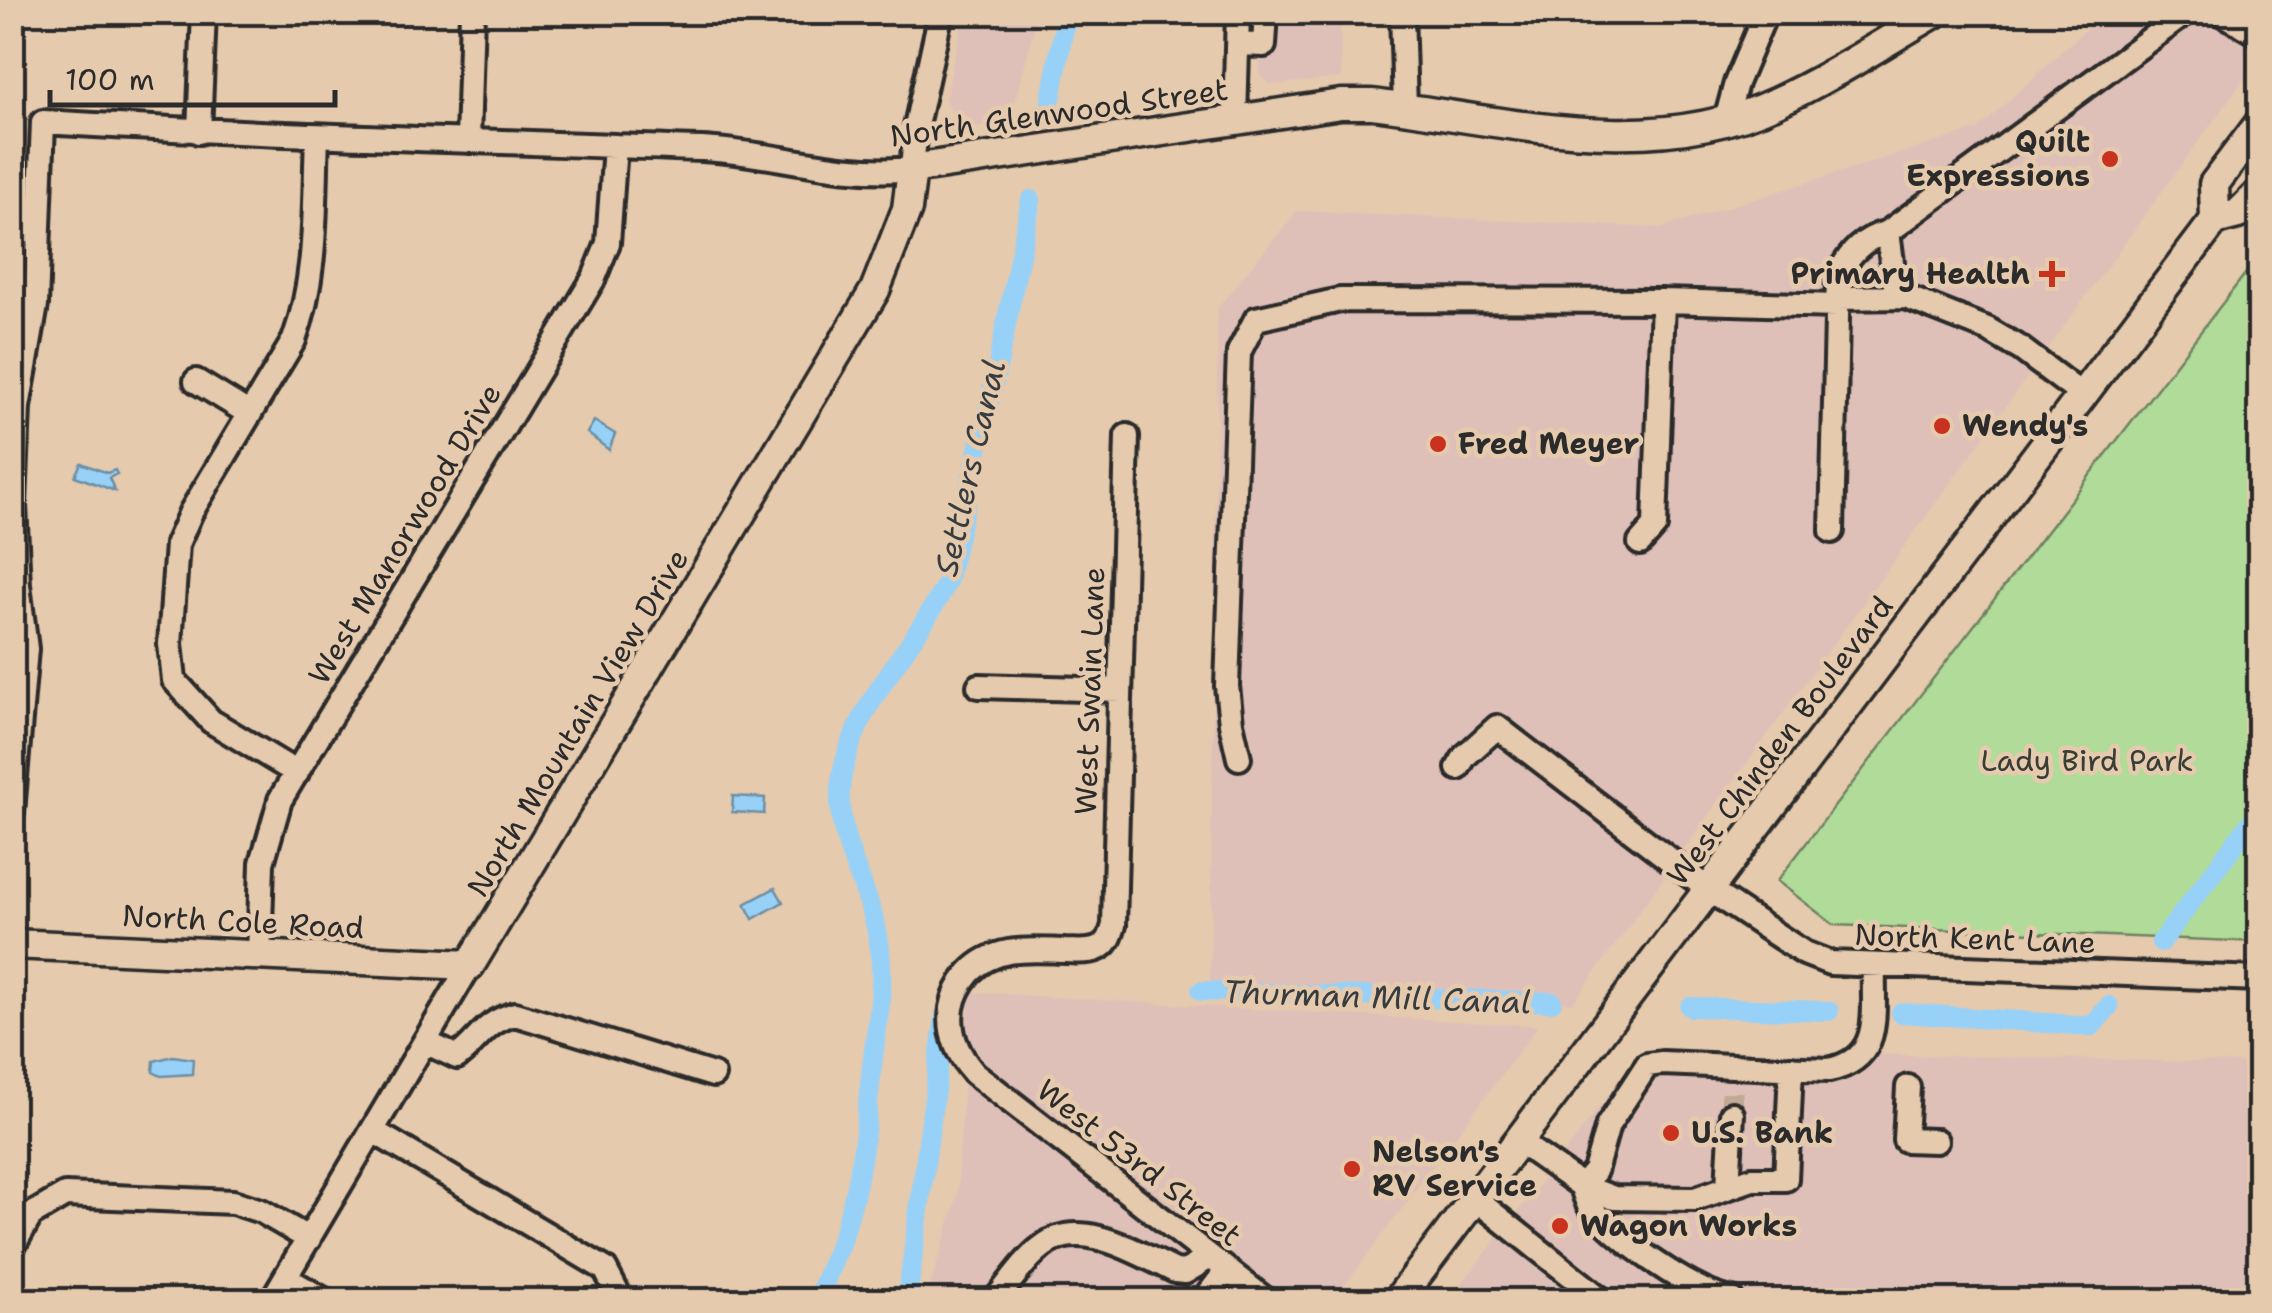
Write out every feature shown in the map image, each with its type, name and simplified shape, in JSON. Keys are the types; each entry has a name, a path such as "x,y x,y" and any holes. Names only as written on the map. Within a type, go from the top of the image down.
{"main road":[{"name":"North Glenwood Street","path":"912,169 1341,104 1405,108 1598,134 1664,132 1726,120 1776,103 1936,12"},
{"name":"West Chinden Boulevard","path":"2215,220 2214,184 2260,123"},
{"name":"North Mountain View Drive","path":"470,965 875,290 907,208 912,169"},
{"name":"West Chinden Boulevard","path":"1398,1300 2215,220 2238,214 2260,192"},
{"name":"North Cole Road","path":"12,944 470,965"}],"street":[{"path":"200,132 204,12"},
{"path":"468,141 472,12"},
{"path":"912,169 916,126 941,12"},
{"path":"1235,120 1238,12"},
{"path":"1238,44 1264,45 1266,12"},
{"path":"1402,12 1405,108"},
{"path":"1726,120 1736,83 1766,12"},
{"path":"1832,532 1838,274 1850,253 1873,236 1888,232 2187,12"},
{"path":"2224,14 2260,35"},
{"name":"North Glenwood Street","path":"13,505 18,407 36,304 40,255 43,122 200,132 710,150 880,173 912,169"},
{"path":"297,772 212,721 174,680 170,644 176,544 190,512 294,340 305,310 312,278 317,136"},
{"name":"West Manorwood Drive","path":"259,956 262,863 280,800 594,278 610,230 615,146"},
{"path":"1888,232 1895,285 1906,297"},
{"path":"1239,758 1227,686 1239,352 1256,319 1340,300 1837,302 1906,297 1987,329 2022,349 2082,396"},
{"path":"1640,543 1655,526 1663,302"},
{"path":"196,381 250,414"},
{"name":"West Swain Lane","path":"974,1073 956,1047 951,1027 956,993 976,966 1005,952 1087,951 1105,945 1114,925 1127,436"},
{"path":"12,812 19,650 13,505"},
{"path":"979,686 1120,690"},
{"name":"North Kent Lane","path":"1458,768 1464,756 1497,727 1709,890 1804,954 1830,963 2260,979"},
{"name":"North Mountain View Drive","path":"272,1300 470,965"},
{"path":"1582,1186 1595,1172 1608,1125 1647,1066 1662,1063 1732,1077 1791,1068 1829,1070 1860,1058 1871,1038 1874,965"},
{"path":"426,1042 458,1057 484,1028 515,1014 713,1076"},
{"path":"1518,1141 1582,1186 1614,1198 1696,1198 1752,1179 1786,1178 1791,1068"},
{"name":"West 53rd Street","path":"974,1073 1266,1300"},
{"path":"1908,1087 1905,1140 1936,1141"},
{"path":"1728,1187 1732,1114"},
{"path":"373,1131 606,1269 619,1296 616,1300"},
{"path":"1582,1186 1588,1206 1658,1265 1716,1298 1732,1300"},
{"path":"12,1248 31,1215 65,1195 234,1202 261,1211 308,1239"},
{"path":"1474,1198 1602,1300"},
{"path":"994,1300 1043,1245 1075,1233 1100,1238 1174,1271 1218,1264"},
{"path":"1204,1300 1218,1264"},
{"path":"286,1278 324,1300"}],"shaded area":[{"path":"964,13 1038,13 1010,123 964,126 954,117 945,98"},
{"path":"1261,13 1340,13 1341,78 1270,85 1260,75"},
{"path":"2103,13 2259,13 2259,58 1573,1003 1210,985 1218,307 1297,211 1661,228 1978,129"},
{"path":"969,992 1538,1026 1334,1300 926,1300 957,1198"},
{"path":"1645,1049 2259,1063 2259,1300 1449,1300"}],"green space":[{"name":"Lady Bird Park","path":"2259,256 2259,942 1834,925 1777,881"}],"water":[{"path":"594,421 615,434 609,450 587,433"},
{"path":"81,463 107,473 115,470 117,474 109,478 115,491 75,476"},
{"path":"733,796 765,798 764,814 732,812"},
{"path":"775,888 783,902 753,919 745,904"},
{"path":"173,1056 193,1059 192,1074 161,1076 153,1072 154,1061"}],"waterway":[{"name":"Settlers Canal","path":"1051,99 1067,12"},
{"name":"Settlers Canal","path":"817,1300 854,1196 881,986 875,921 842,820 842,775 849,749 873,699 947,582 999,360 1031,200"},
{"name":"Thurman Mill Canal","path":"2161,942 2260,810"},
{"name":"Thurman Mill Canal","path":"1201,991 1552,1002"},
{"name":"Thurman Mill Canal","path":"1901,1013 2092,1026 2109,1006"},
{"name":"Thurman Mill Canal","path":"1690,1007 1829,1011"},
{"name":"Thurman Mill Canal","path":"907,1300 945,1015"}],"tunnel":[{"path":"1732,1087 1732,1114"}],"place":[{"name":"Quilt Expressions","path":"2110,159"},
{"name":"Primary Health","path":"2052,274"},
{"name":"Wendy's","path":"1942,426"},
{"name":"Fred Meyer","path":"1438,444"},
{"name":"U.S. Bank","path":"1671,1133"},
{"name":"Nelson's RV Service","path":"1352,1169"},
{"name":"Wagon Works","path":"1560,1226"}]}
